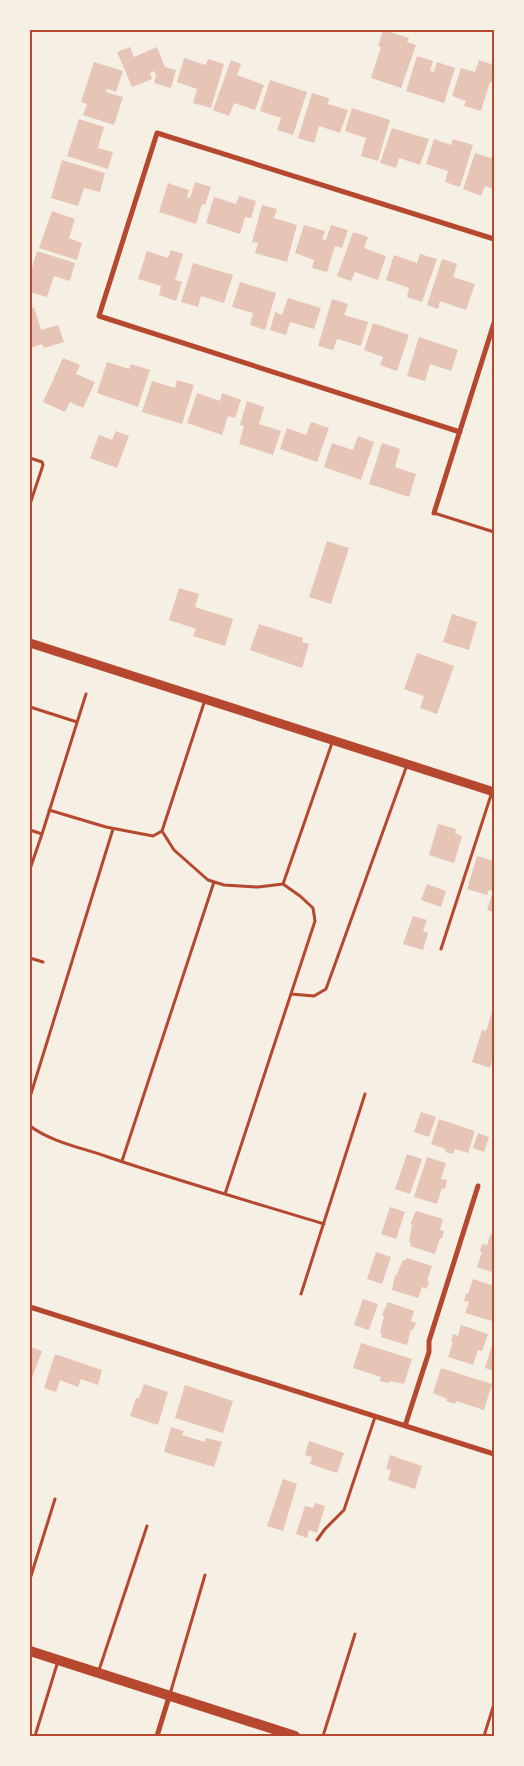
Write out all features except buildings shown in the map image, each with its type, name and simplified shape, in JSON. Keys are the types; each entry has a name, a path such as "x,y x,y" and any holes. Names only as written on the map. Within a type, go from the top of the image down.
{"main road":[{"path":"30,1651 295,1736"}],"street":[{"path":"460,432 99,316 157,133 494,239"},
{"path":"434,513 494,323"},
{"path":"30,643 493,792"},
{"path":"405,1426 429,1352 429,1341 478,1186"},
{"path":"30,1307 494,1454"},
{"path":"157,1736 170,1696"}],"lane":[{"path":"30,458 42,462 30,504"},
{"path":"434,513 494,532"},
{"path":"30,870 86,694"},
{"path":"49,810 113,829 153,836 162,831 206,699"},
{"path":"30,707 77,722"},
{"path":"284,884 333,740"},
{"path":"291,994 314,996 326,989 408,764"},
{"path":"441,949 493,792"},
{"path":"30,1097 113,829"},
{"path":"30,830 42,834"},
{"path":"162,831 174,850 208,880 224,885 258,887 284,884 313,908 315,921 225,1194"},
{"path":"122,1161 214,882"},
{"path":"30,958 43,962"},
{"path":"301,1294 365,1094"},
{"path":"30,1126 59,1140 324,1224"},
{"path":"317,1540 344,1510 375,1416"},
{"path":"30,1580 55,1499"},
{"path":"98,1673 147,1526"},
{"path":"170,1696 205,1575"},
{"path":"323,1736 355,1634"},
{"path":"35,1736 58,1660"},
{"path":"484,1736 494,1704"}]}
